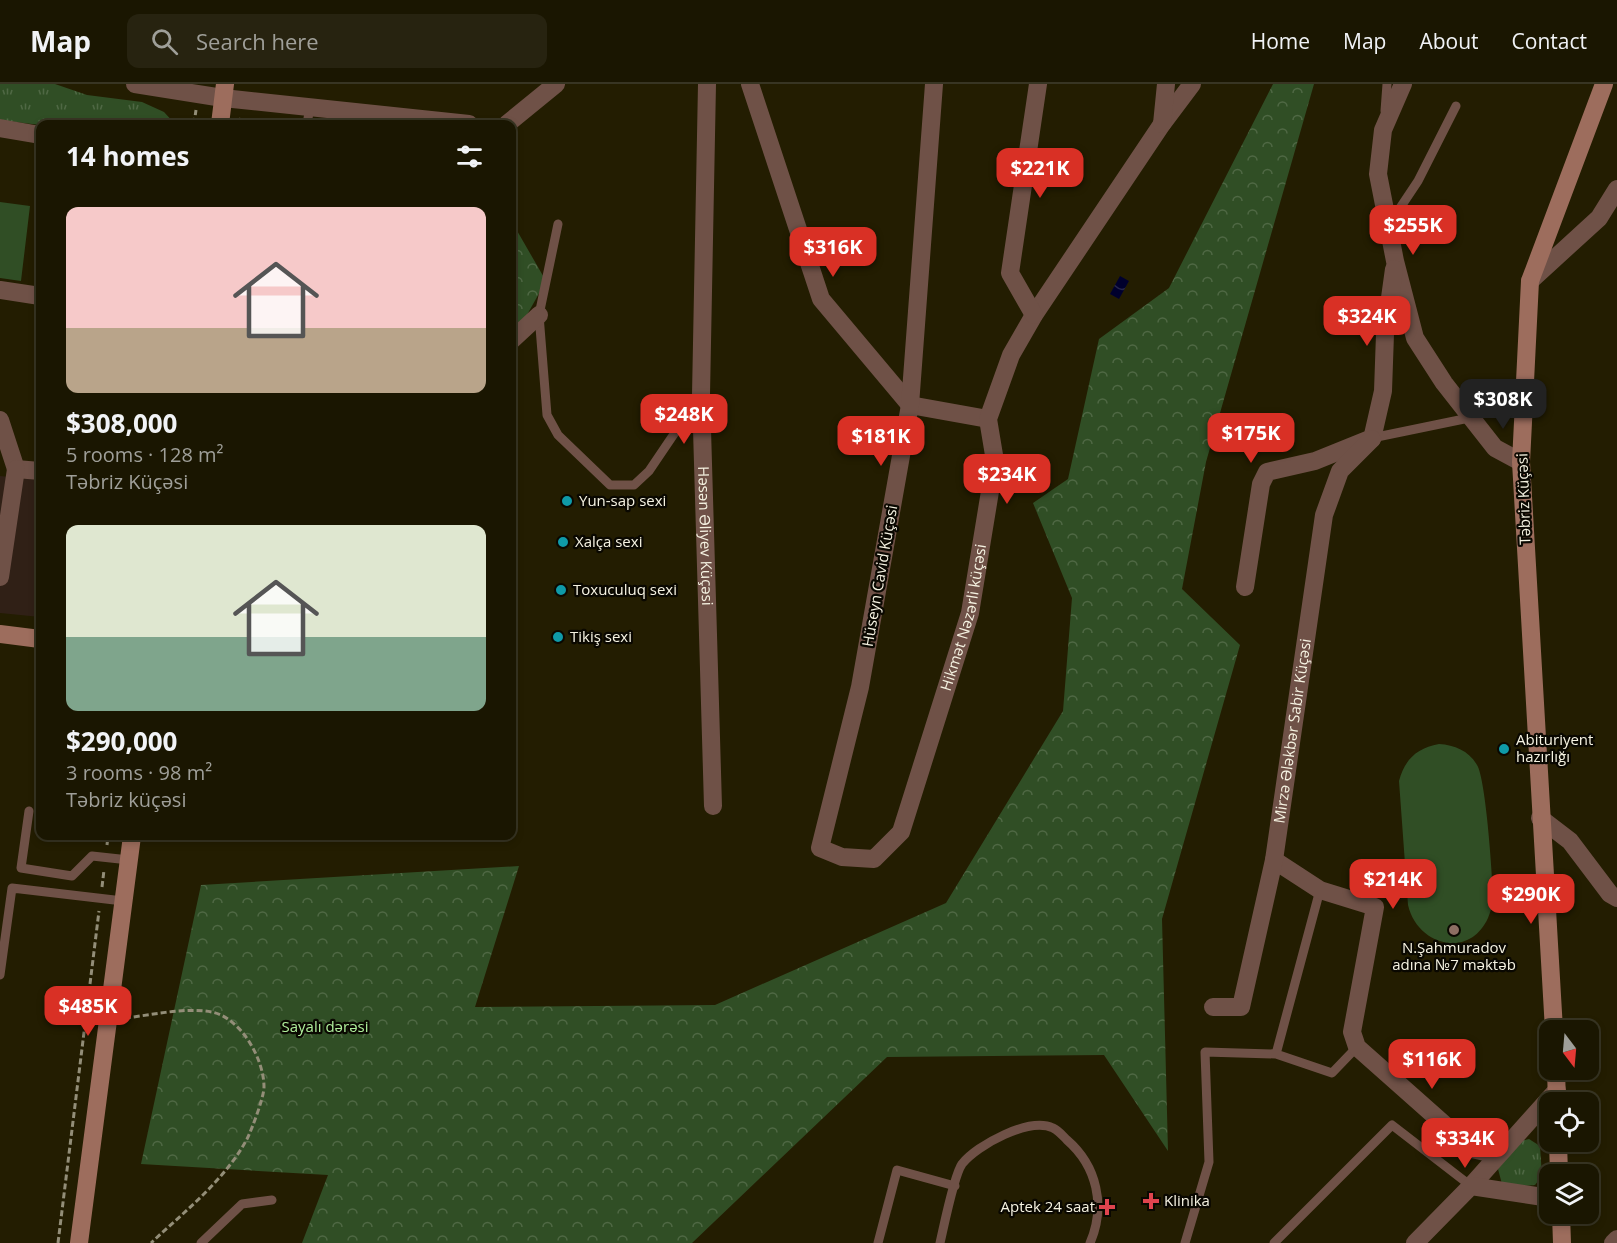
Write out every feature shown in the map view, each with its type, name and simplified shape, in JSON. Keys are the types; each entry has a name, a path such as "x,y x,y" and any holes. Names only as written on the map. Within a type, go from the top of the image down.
{"main road":[{"name":"Təbriz Küçəsi","path":"1540,818 1521,462 1530,281 1604,84"},
{"path":"220,120 224,91"},
{"path":"0,634 36,638"},
{"path":"1540,818 1550,935 1554,1020"},
{"path":"79,1243 132,840"},
{"path":"1561,1224 1562,1243"}],"street":[{"path":"135,84 224,91 308,116 388,120"},
{"path":"512,120 556,84"},
{"name":"Həsən Əliyev Küçəsi","path":"707,84 701,395 712,806"},
{"path":"750,84 821,299 910,405 988,419"},
{"path":"920,84 932,121"},
{"name":"Hüseyn Cavid Küçəsi","path":"820,848 860,687 910,405 934,84"},
{"path":"1034,315 1010,273 1038,84"},
{"name":"Hikmət Nəzərli küçəsi","path":"1162,124 1166,84"},
{"name":"Hikmət Nəzərli küçəsi","path":"820,848 842,857 874,859 901,832 970,613 995,461 988,419 1011,356 1034,315 1162,124 1192,84"},
{"path":"1403,84 1383,130 1378,174 1390,223 1395,261 1415,338 1469,418 1495,448 1521,462"},
{"path":"0,128 36,134"},
{"path":"1530,281 1599,218 1617,189"},
{"path":"1245,587 1262,484 1268,472 1316,460 1372,439 1383,391 1386,324 1395,261"},
{"path":"0,290 36,295"},
{"path":"516,336 539,315"},
{"path":"0,420 16,469 0,577"},
{"name":"Mirzə Ələkbər Sabir Küçəsi","path":"1213,1007 1241,1007 1274,860 1324,515 1340,471 1372,439"},
{"path":"16,469 36,471"},
{"path":"1540,818 1570,841 1610,894 1617,898"},
{"path":"1274,860 1320,890 1375,906 1352,1032 1356,1047 1472,1149 1485,1152 1503,1150"},
{"path":"1415,1243 1539,1114"},
{"path":"1471,1185 1539,1196"},
{"path":"1613,1243 1617,1239"}],"lane":[{"path":"1383,130 1387,84"},
{"path":"1390,223 1418,181 1456,106"},
{"path":"558,224 539,315 547,416 558,435 610,485 634,485 649,471 701,395"},
{"path":"1372,439 1469,418"},
{"path":"29,811 21,868 72,876 92,856 129,860"},
{"path":"0,975 12,888 123,902"},
{"path":"1276,1053 1320,890"},
{"path":"1185,1243 1209,1162 1205,1052 1276,1053 1332,1073 1356,1047"},
{"path":"940,1243 961,1165 976,1150 1000,1136 1036,1125 1053,1128 1082,1153 1098,1190 1099,1217 1090,1243"},
{"path":"1274,1243 1392,1125 1471,1185"},
{"path":"878,1243 897,1170 955,1186"},
{"path":"201,1243 242,1204 272,1200"}],"path":[{"path":"58,1243 107,840"},
{"path":"109,1021 160,1014 214,1012 235,1026 251,1045 261,1071 264,1089 248,1138 213,1184 152,1243"}],"shaded area":[{"path":"0,476 36,480 36,617 0,613"}],"green space":[{"path":"0,84 55,84 87,95 142,102 164,112 171,120 36,120 36,124 0,120"},
{"name":"Sayalı dərəsi","path":"1273,84 1314,84 1206,462 1182,589 1240,645 1162,919 1168,1151 1104,1055 887,1057 692,1243 302,1243 328,1175 141,1164 201,885 519,866 475,1007 715,1005 946,903 1063,711 1072,598 1033,503 1068,479 1099,339 1169,288"},
{"path":"0,202 30,206 21,281 0,278"},
{"path":"516,229 546,281 516,332"},
{"path":"1439,744 1461,750 1477,765 1483,789 1488,830 1493,890 1492,908 1479,931 1469,939 1457,943 1432,938 1413,919 1408,905 1399,781 1405,766 1413,756 1424,748"},
{"path":"1529,1139 1539,1145 1541,1164 1539,1164 1539,1180 1535,1185 1513,1187 1502,1184 1498,1169 1521,1141"}],"water":[{"path":"1120,276 1129,281 1119,299 1110,294"}],"place":[{"name":"Yun-sap sexi","path":"567,501"},
{"name":"Xalça sexi","path":"563,542"},
{"name":"Toxuculuq sexi","path":"561,590"},
{"name":"Tikiş sexi","path":"558,637"},
{"name":"Abituriyent hazırlığı","path":"1504,749"},
{"name":"N.Şahmuradov adına №7 məktəb","path":"1454,930"},
{"name":"Klinika","path":"1151,1201"},
{"name":"Aptek 24 saat","path":"1107,1207"}]}
